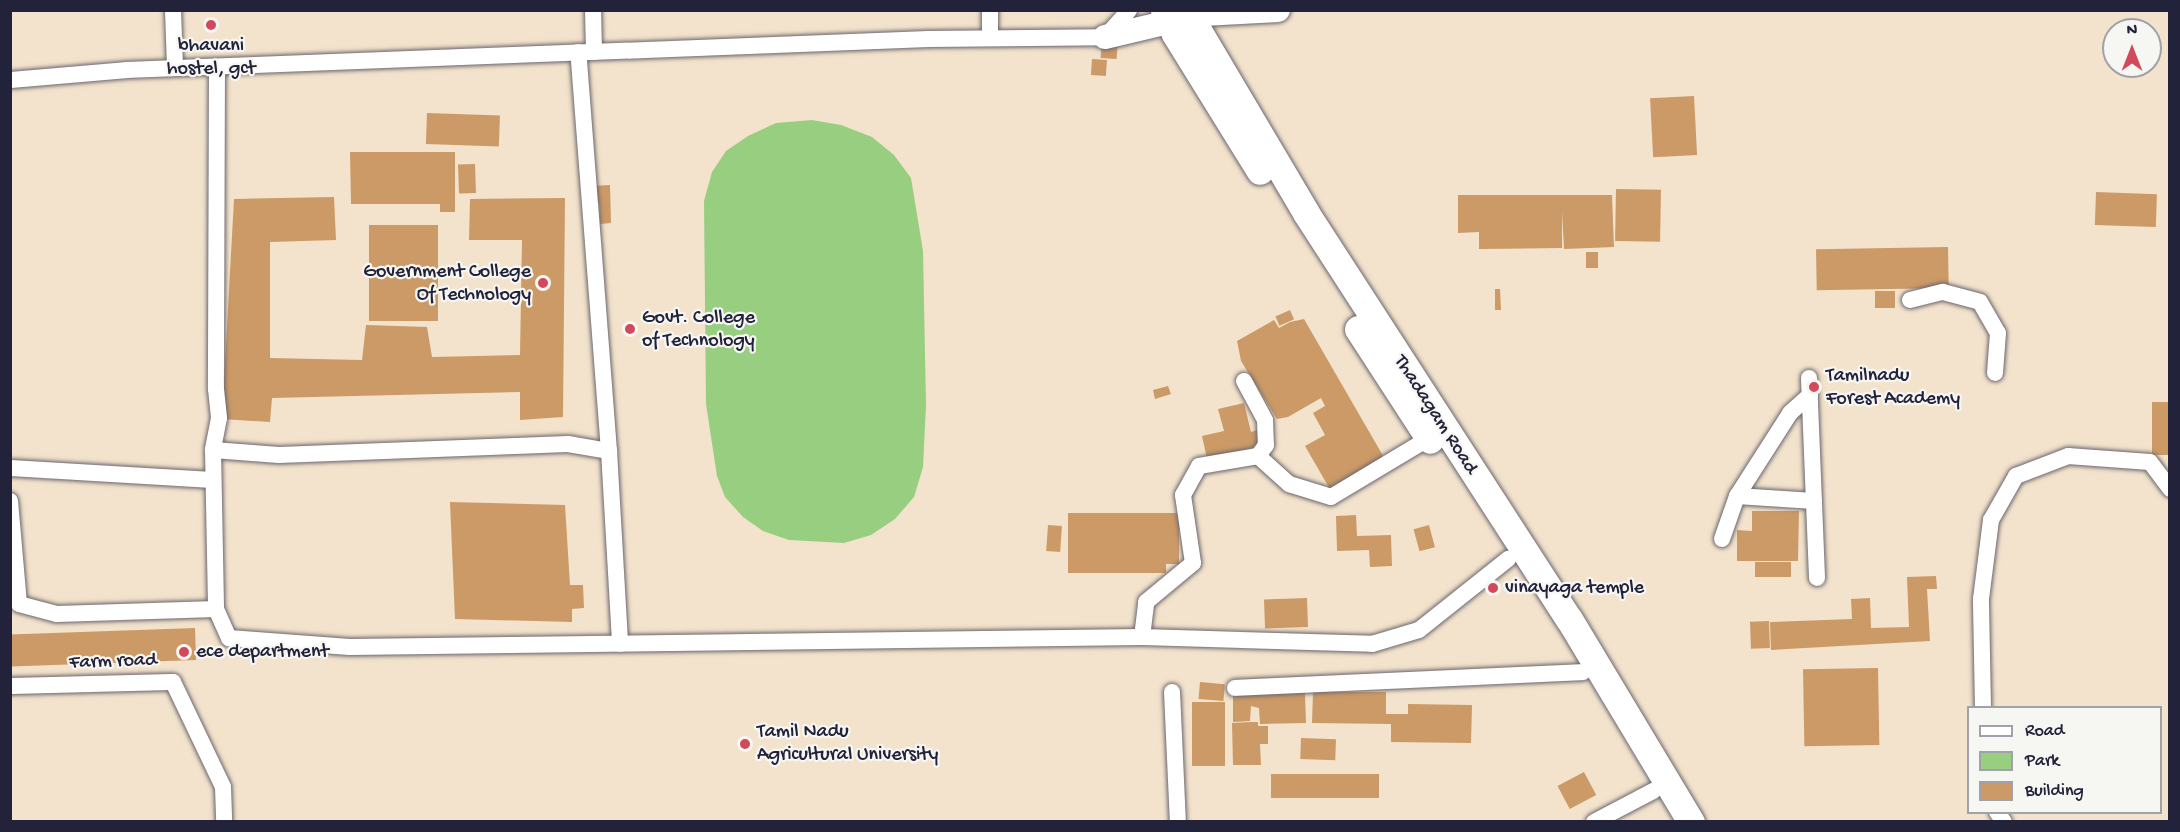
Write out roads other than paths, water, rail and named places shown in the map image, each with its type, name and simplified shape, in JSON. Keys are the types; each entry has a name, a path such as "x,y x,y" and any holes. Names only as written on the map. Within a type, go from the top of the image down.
{"main road":[{"path":"1105,37 1174,14 1278,10"},
{"name":"Thadagam Road","path":"1174,14 1429,438 1583,672 1670,822"},
{"name":"Thadagam Road","path":"1174,14 1195,25 1306,213 1569,619 1691,822"}],"street":[{"path":"173,10 175,68"},
{"path":"593,10 586,52 620,644"},
{"path":"990,10 990,38"},
{"path":"10,80 175,68 990,38 1105,37 1129,10"},
{"path":"217,67 216,389 219,418 213,450 213,480 216,609 229,638 350,647 1142,637 1372,644 1419,630 1508,559"},
{"path":"1910,300 1943,292 1980,302 1998,333 1995,374"},
{"path":"1142,637 1146,602 1193,563 1183,495 1199,466 1258,456 1266,445 1264,420 1244,381"},
{"path":"1722,539 1737,496 1790,413 1810,387 1817,578"},
{"path":"1258,456 1289,484 1331,497 1429,438"},
{"path":"213,450 279,455 568,444 609,451"},
{"path":"1983,706 1981,599 1991,520 2016,476 2068,456 2150,462 2169,489"},
{"path":"10,468 213,480"},
{"path":"1737,496 1814,501"},
{"path":"10,501 19,604 57,614 216,609"},
{"path":"1235,688 1583,672"},
{"name":"Farm road","path":"10,686 173,682 223,787 224,822"},
{"path":"1172,692 1178,822"},
{"path":"1594,822 1653,791"}],"place":[{"name":"bhavani hostel, gct","path":"211,25"},
{"name":"Government College Of Technology","path":"543,283"},
{"name":"Govt. College of Technology","path":"630,329"},
{"name":"Tamilnadu Forest Academy","path":"1814,387"},
{"name":"vinayaga temple","path":"1493,588"},
{"name":"ece department","path":"184,652"},
{"name":"Tamil Nadu Agricultural University","path":"745,744"}]}
